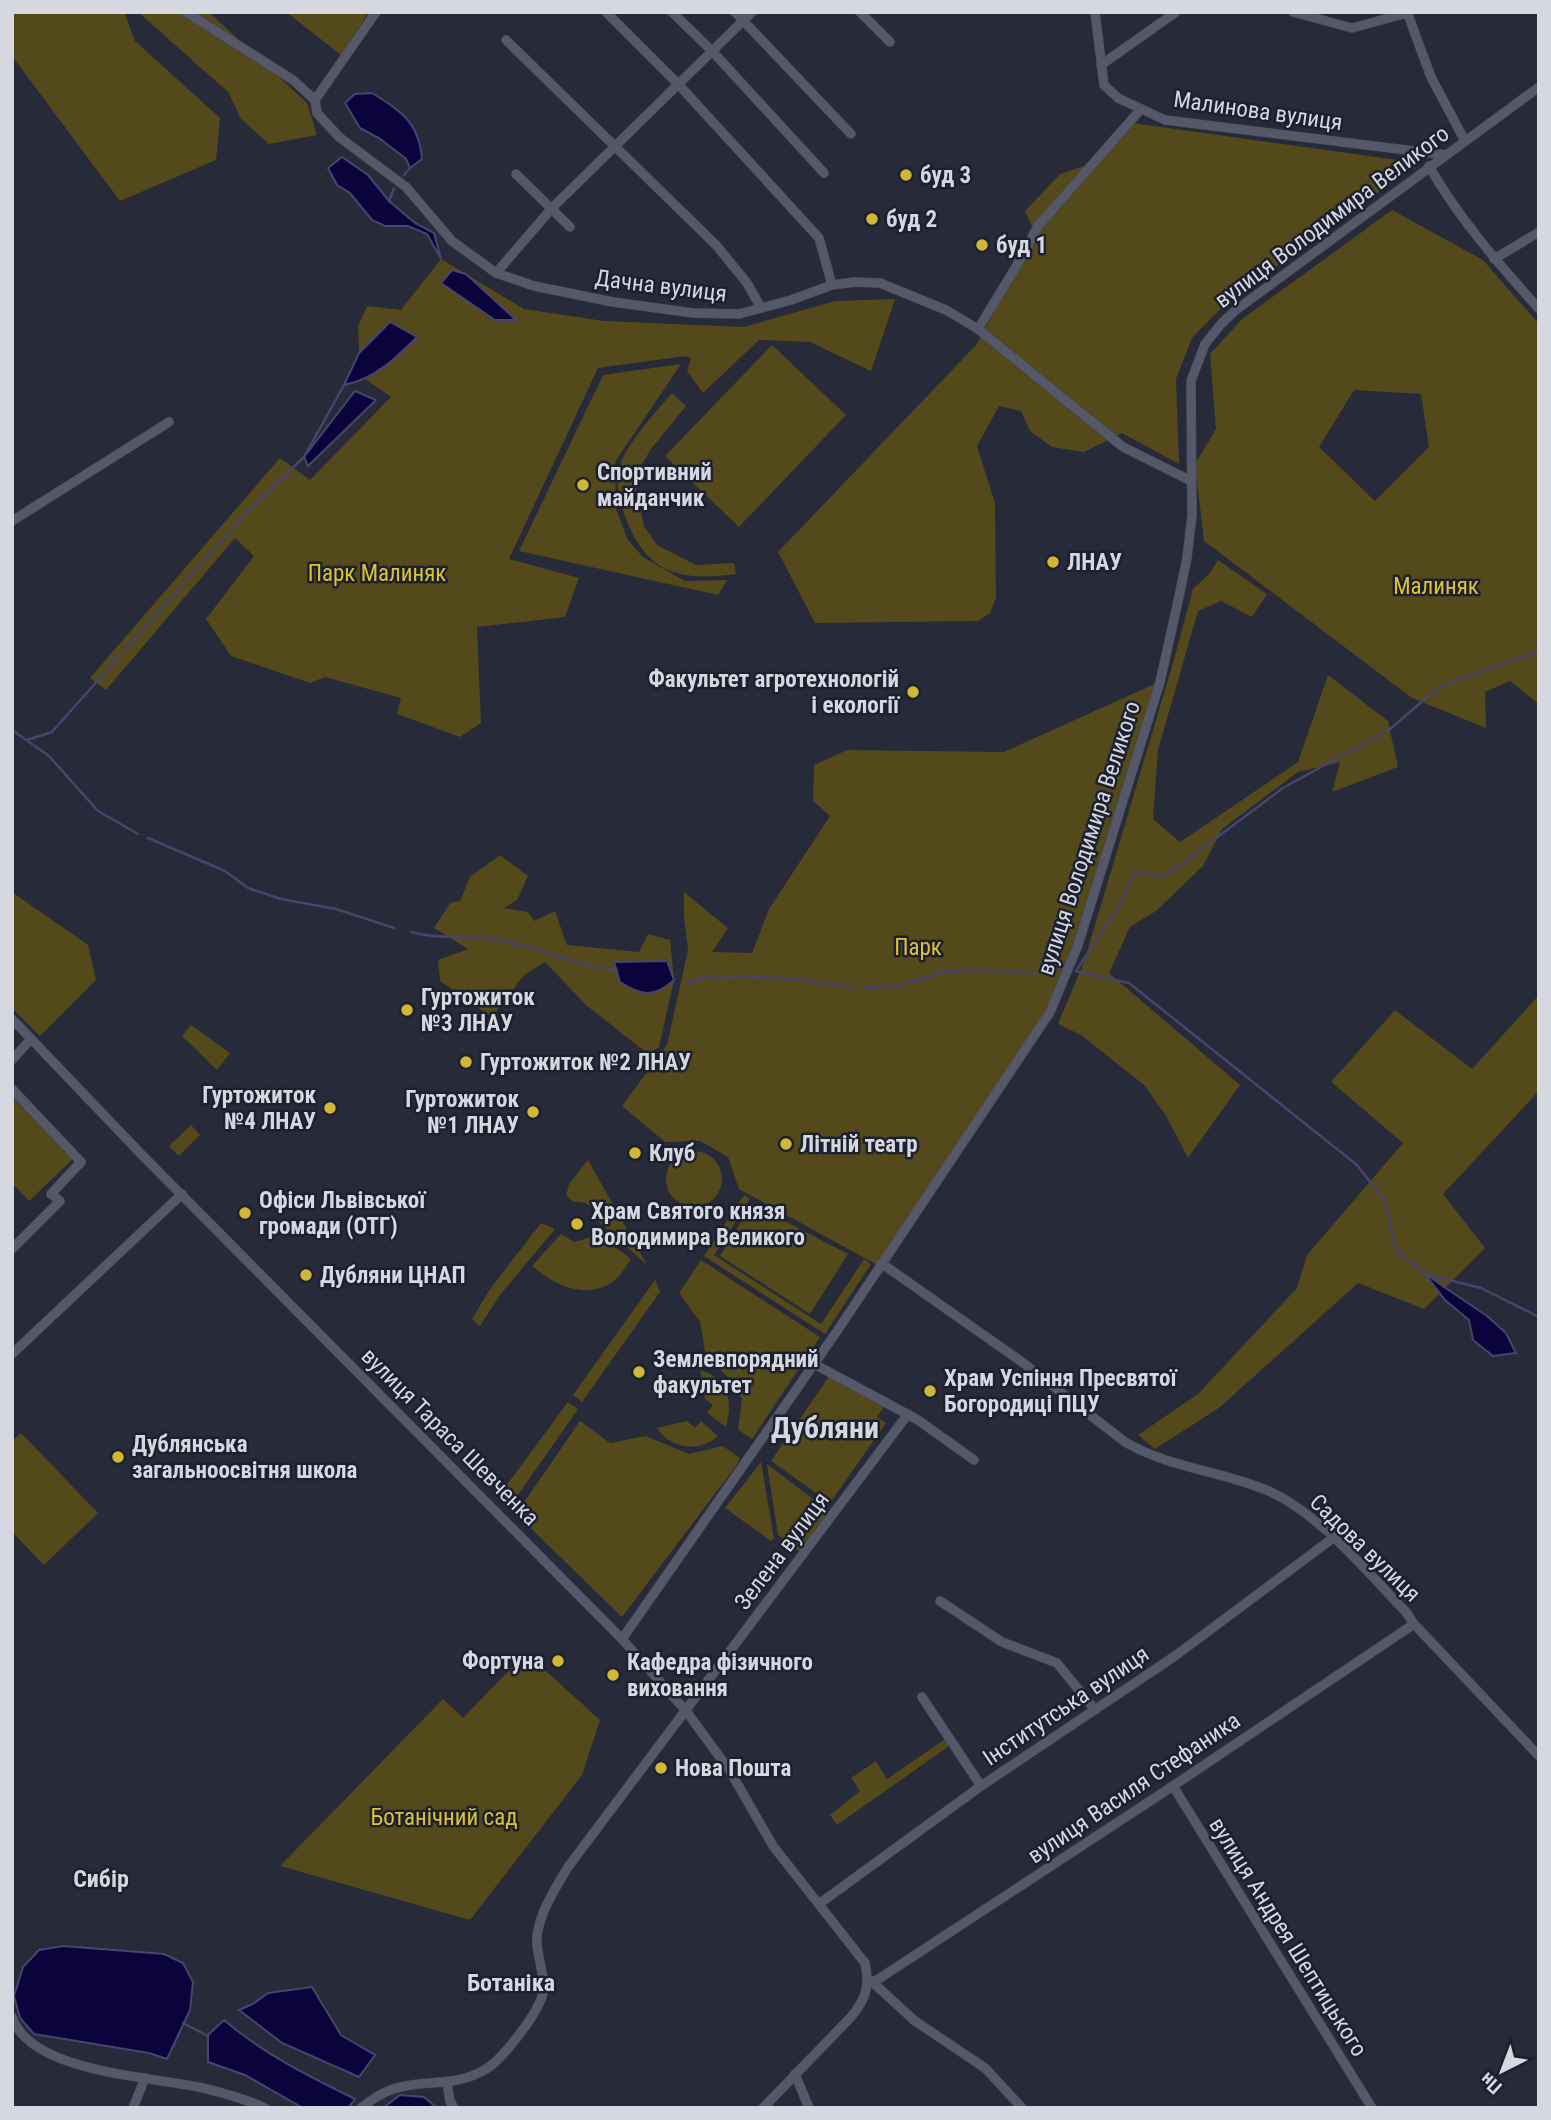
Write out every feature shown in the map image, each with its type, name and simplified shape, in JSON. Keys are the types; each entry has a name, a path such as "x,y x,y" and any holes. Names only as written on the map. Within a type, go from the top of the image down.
{"street":[{"name":"Дачна вулиця","path":"186,12 293,80 315,100 317,113 339,137 406,187 452,241 496,273 534,286 613,302 693,313 739,314 832,285 880,283 946,310 978,329 1122,447 1191,481"},
{"path":"315,100 376,12"},
{"path":"606,12 678,84 819,238 832,285"},
{"path":"672,12 713,52 824,173"},
{"path":"735,12 851,134"},
{"path":"496,273 552,208 752,12"},
{"path":"860,12 890,42"},
{"name":"Малинова вулиця","path":"1095,12 1104,85 1118,98 1165,120 1446,155"},
{"path":"1101,65 1176,12"},
{"path":"1293,12 1352,28 1407,13 1431,77 1465,141"},
{"path":"506,40 716,245 747,283 761,308"},
{"name":"вулиця Володимира Великого","path":"622,1639 814,1364 1050,1012 1078,945 1160,682 1187,558 1192,515 1191,381 1196,362 1213,334 1236,310 1539,87"},
{"path":"978,329 1038,226 1141,109"},
{"path":"1429,166 1447,198 1494,259 1539,309"},
{"path":"516,174 570,227"},
{"path":"1494,259 1539,232"},
{"path":"12,522 169,422"},
{"name":"вулиця Тараса Шевченка","path":"12,1019 143,1156 622,1639 686,1712 730,1771 774,1846 865,1963 871,1980 910,2018 985,2068 1022,2108"},
{"path":"12,1060 32,1039"},
{"path":"12,1089 81,1162 51,1194 60,1201 12,1249"},
{"path":"12,1354 183,1194"},
{"name":"Садова вулиця","path":"881,1263 1143,1453 1226,1475 1268,1491 1299,1508 1333,1538 1406,1612 1414,1624 1539,1756"},
{"path":"814,1364 908,1414 974,1460"},
{"name":"Зелена вулиця","path":"361,2108 376,2096 395,2088 447,2083 477,2074 501,2058 543,1992 537,1937 544,1909 568,1867 908,1414"},
{"name":"Інститутська вулиця","path":"819,1904 981,1786 1175,1656 1333,1538"},
{"path":"940,1601 1002,1642 1057,1663 1095,1710"},
{"name":"вулиця Василя Стефаника","path":"871,1980 1173,1786 1414,1624"},
{"path":"922,1697 981,1786"},
{"name":"вулиця Андрея Шептицького","path":"1173,1786 1372,2108"},
{"path":"762,2108 856,2011 871,1980"},
{"path":"12,2017 15,2026 40,2050 78,2065 203,2088 265,2108"},
{"path":"794,2074 809,2108"},
{"path":"135,2105 145,2078"},
{"path":"447,2083 454,2108"}],"green space":[{"path":"12,12 125,14 135,41 220,118 216,160 120,201 12,56"},
{"path":"138,12 209,12 307,103 317,135 269,144 241,119 228,92"},
{"path":"286,12 369,12 341,55"},
{"path":"1125,122 1419,163 1228,301 1192,338 1176,379 1179,464 1122,433 1084,452 1052,447 1030,431 1021,411 999,406 977,446 995,503 996,598 990,613 978,621 815,623 778,552 977,344 1035,233 1025,211 1060,174 1090,164"},
{"name":"Малиняк","path":"1392,210 1483,260 1539,324 1539,704 1510,681 1485,692 1486,728 1412,698 1204,541 1195,464 1216,429 1210,354 1242,319","holes":["1354,390 1421,394 1429,447 1375,501 1319,447"]},
{"name":"Парк Малиняк","path":"441,259 524,309 604,321 744,327 835,301 895,299 871,371 810,342 759,340 703,393 687,371 691,359 686,356 598,368 509,559 579,578 565,617 477,627 481,723 460,737 397,714 401,698 325,677 310,683 231,656 206,619 254,556 235,538 106,690 90,678 280,458 310,480 391,397 360,375 358,326 367,306 401,310"},
{"path":"772,345 846,415 739,527 665,456"},
{"name":"Спортивний майданчик","path":"681,364 615,462 616,509 628,540 643,557 685,581 727,580 718,595 519,551 603,375"},
{"path":"672,393 686,406 651,449 641,466 636,490 644,526 657,545 696,565 734,563 736,574 698,576 667,569 654,562 643,550 625,516 618,486 622,459 642,429"},
{"path":"1218,560 1267,594 1252,617 1221,601 1198,611 1158,750 1153,819 1180,842 1298,762 1328,675 1388,721 1398,767 1332,792 1340,762 1298,772 1222,829 1203,866 1156,911 1130,927 1109,973 1240,1085 1188,1158 1165,1114 1144,1085 1081,1035 1058,1024 1084,962 1193,589 1210,573"},
{"name":"Парк","path":"1159,682 1078,945 1050,1012 879,1266 739,1189 728,1157 700,1141 665,1142 622,1106 667,1045 688,950 684,892 728,928 712,952 752,953 769,909 830,816 813,801 814,765 847,750 1004,752"},
{"path":"500,855 528,876 517,900 504,908 528,912 534,921 555,911 567,945 639,952 648,934 670,940 674,980 659,1047 648,1054 586,1005 545,962 524,975 492,1017 440,981 438,960 468,949 434,928 450,903 460,901 470,877"},
{"path":"12,892 88,945 96,980 40,1036 12,1008"},
{"path":"1539,995 1539,1091 1443,1194 1485,1248 1424,1309 1358,1283 1219,1408 1155,1449 1138,1435 1198,1394 1297,1288 1307,1255 1403,1143 1331,1082 1395,1010 1472,1069"},
{"path":"191,1025 230,1053 217,1070 182,1036"},
{"path":"12,1092 75,1157 29,1201 12,1183"},
{"path":"191,1125 200,1135 179,1156 169,1146"},
{"path":"694,1151 705,1153 714,1159 720,1168 720,1190 714,1199 705,1205 694,1207 683,1205 674,1199 668,1190 666,1179 668,1168 674,1159 683,1153"},
{"path":"588,1160 647,1265 599,1222 590,1206 573,1202 566,1195 569,1184"},
{"path":"744,1195 750,1199 714,1255 821,1324 864,1259 871,1264 825,1334 704,1256"},
{"path":"752,1204 848,1254 810,1314 720,1256"},
{"path":"541,1223 555,1229 500,1295 480,1326 472,1319 490,1289"},
{"path":"594,1231 631,1259 614,1281 592,1290 571,1288 550,1279 532,1266 561,1234 574,1242 589,1238"},
{"path":"701,1260 820,1337 752,1439 738,1430 742,1399 730,1379 706,1357 700,1322 679,1293"},
{"path":"655,1280 660,1292 582,1402 573,1395"},
{"path":"700,1370 710,1374 723,1385 729,1409 726,1427 707,1413 713,1405 705,1399"},
{"path":"830,1375 885,1405 877,1417 886,1423 830,1503 771,1461"},
{"path":"568,1402 578,1409 511,1505 500,1494"},
{"path":"580,1421 610,1443 646,1436 689,1454 723,1446 740,1458 622,1617 516,1514"},
{"path":"687,1421 695,1428 701,1421 718,1436 703,1445 686,1446 669,1440 657,1428"},
{"path":"21,1433 98,1513 44,1565 12,1532 12,1441"},
{"path":"761,1462 774,1538 771,1541 725,1508"},
{"path":"767,1464 830,1512 800,1552 778,1535"},
{"name":"Ботанічний сад","path":"526,1653 600,1720 582,1775 470,1920 280,1866 443,1699 463,1718"},
{"path":"948,1737 952,1744 837,1825 830,1815 860,1791 851,1778 876,1761 887,1779"}],"shaded area":[{"path":"372,93 400,112 413,127 422,159 410,168 406,159 379,138 360,128 345,103 355,94"},
{"path":"342,157 368,175 389,201 415,223 434,233 441,259 427,234 408,226 385,226 372,220 350,193 337,185 328,168"},
{"path":"452,270 466,274 516,320 495,320 441,283"},
{"path":"390,322 417,337 375,373 344,385 359,353"},
{"path":"355,391 376,400 308,466 304,457"},
{"path":"667,961 674,980 660,990 648,993 620,982 614,962"},
{"path":"1425,1274 1487,1316 1506,1333 1516,1353 1493,1356 1473,1340 1469,1320 1445,1300"},
{"path":"63,1946 164,1954 183,1963 193,1982 190,2010 167,2059 149,2053 34,2034 20,2018 14,1996 23,1967 39,1950"},
{"path":"312,1987 341,2035 375,2055 359,2077 282,2043 239,2010 268,1993"},
{"path":"224,2020 271,2054 355,2099 348,2108 303,2108 245,2075 208,2062 208,2035"},
{"path":"400,2095 424,2097 437,2108 383,2108"}],"waterway":[{"path":"404,175 410,168"},
{"path":"389,201 394,188"},
{"path":"27,740 52,732 248,511 304,457 344,385"},
{"path":"1539,651 1439,687 1390,729 1283,788 1164,877 1135,872 1121,903 1076,971 1129,983 1357,1165 1385,1201 1396,1250 1425,1274 1481,1288 1539,1317"},
{"path":"12,730 49,756 98,811 138,834"},
{"path":"148,838 225,871 248,888 281,899 336,909 394,928"},
{"path":"411,932 497,940 617,970"},
{"path":"864,988 898,986 943,972 975,970 1037,973 1060,968"},
{"path":"689,984 706,976 716,979 740,976 809,981 853,988"},
{"path":"183,2023 208,2036"}],"place":[{"name":"буд 3","path":"906,175"},
{"name":"буд 2","path":"872,219"},
{"name":"буд 1","path":"982,245"},
{"name":"Спортивний майданчик","path":"583,485"},
{"name":"ЛНАУ","path":"1053,562"},
{"name":"Факультет агротехнологій і екології","path":"913,692"},
{"name":"Гуртожиток №3 ЛНАУ","path":"407,1010"},
{"name":"Гуртожиток №2 ЛНАУ","path":"466,1062"},
{"name":"Гуртожиток №4 ЛНАУ","path":"330,1108"},
{"name":"Гуртожиток №1 ЛНАУ","path":"533,1112"},
{"name":"Літній театр","path":"786,1144"},
{"name":"Клуб","path":"635,1153"},
{"name":"Офіси Львівської громади (ОТГ)","path":"245,1213"},
{"name":"Храм Святого князя Володимира Великого","path":"577,1224"},
{"name":"Дубляни ЦНАП","path":"306,1275"},
{"name":"Землевпорядний факультет","path":"639,1372"},
{"name":"Храм Успіння Пресвятої Богородиці ПЦУ","path":"930,1391"},
{"name":"Дублянська загальноосвітня школа","path":"118,1457"},
{"name":"Фортуна","path":"558,1661"},
{"name":"Кафедра фізичного виховання","path":"613,1675"},
{"name":"Нова Пошта","path":"661,1768"}],"district":[{"name":"Дубляни","path":"825,1427"},
{"name":"Сибір","path":"101,1879"},
{"name":"Ботаніка","path":"511,1983"}]}
